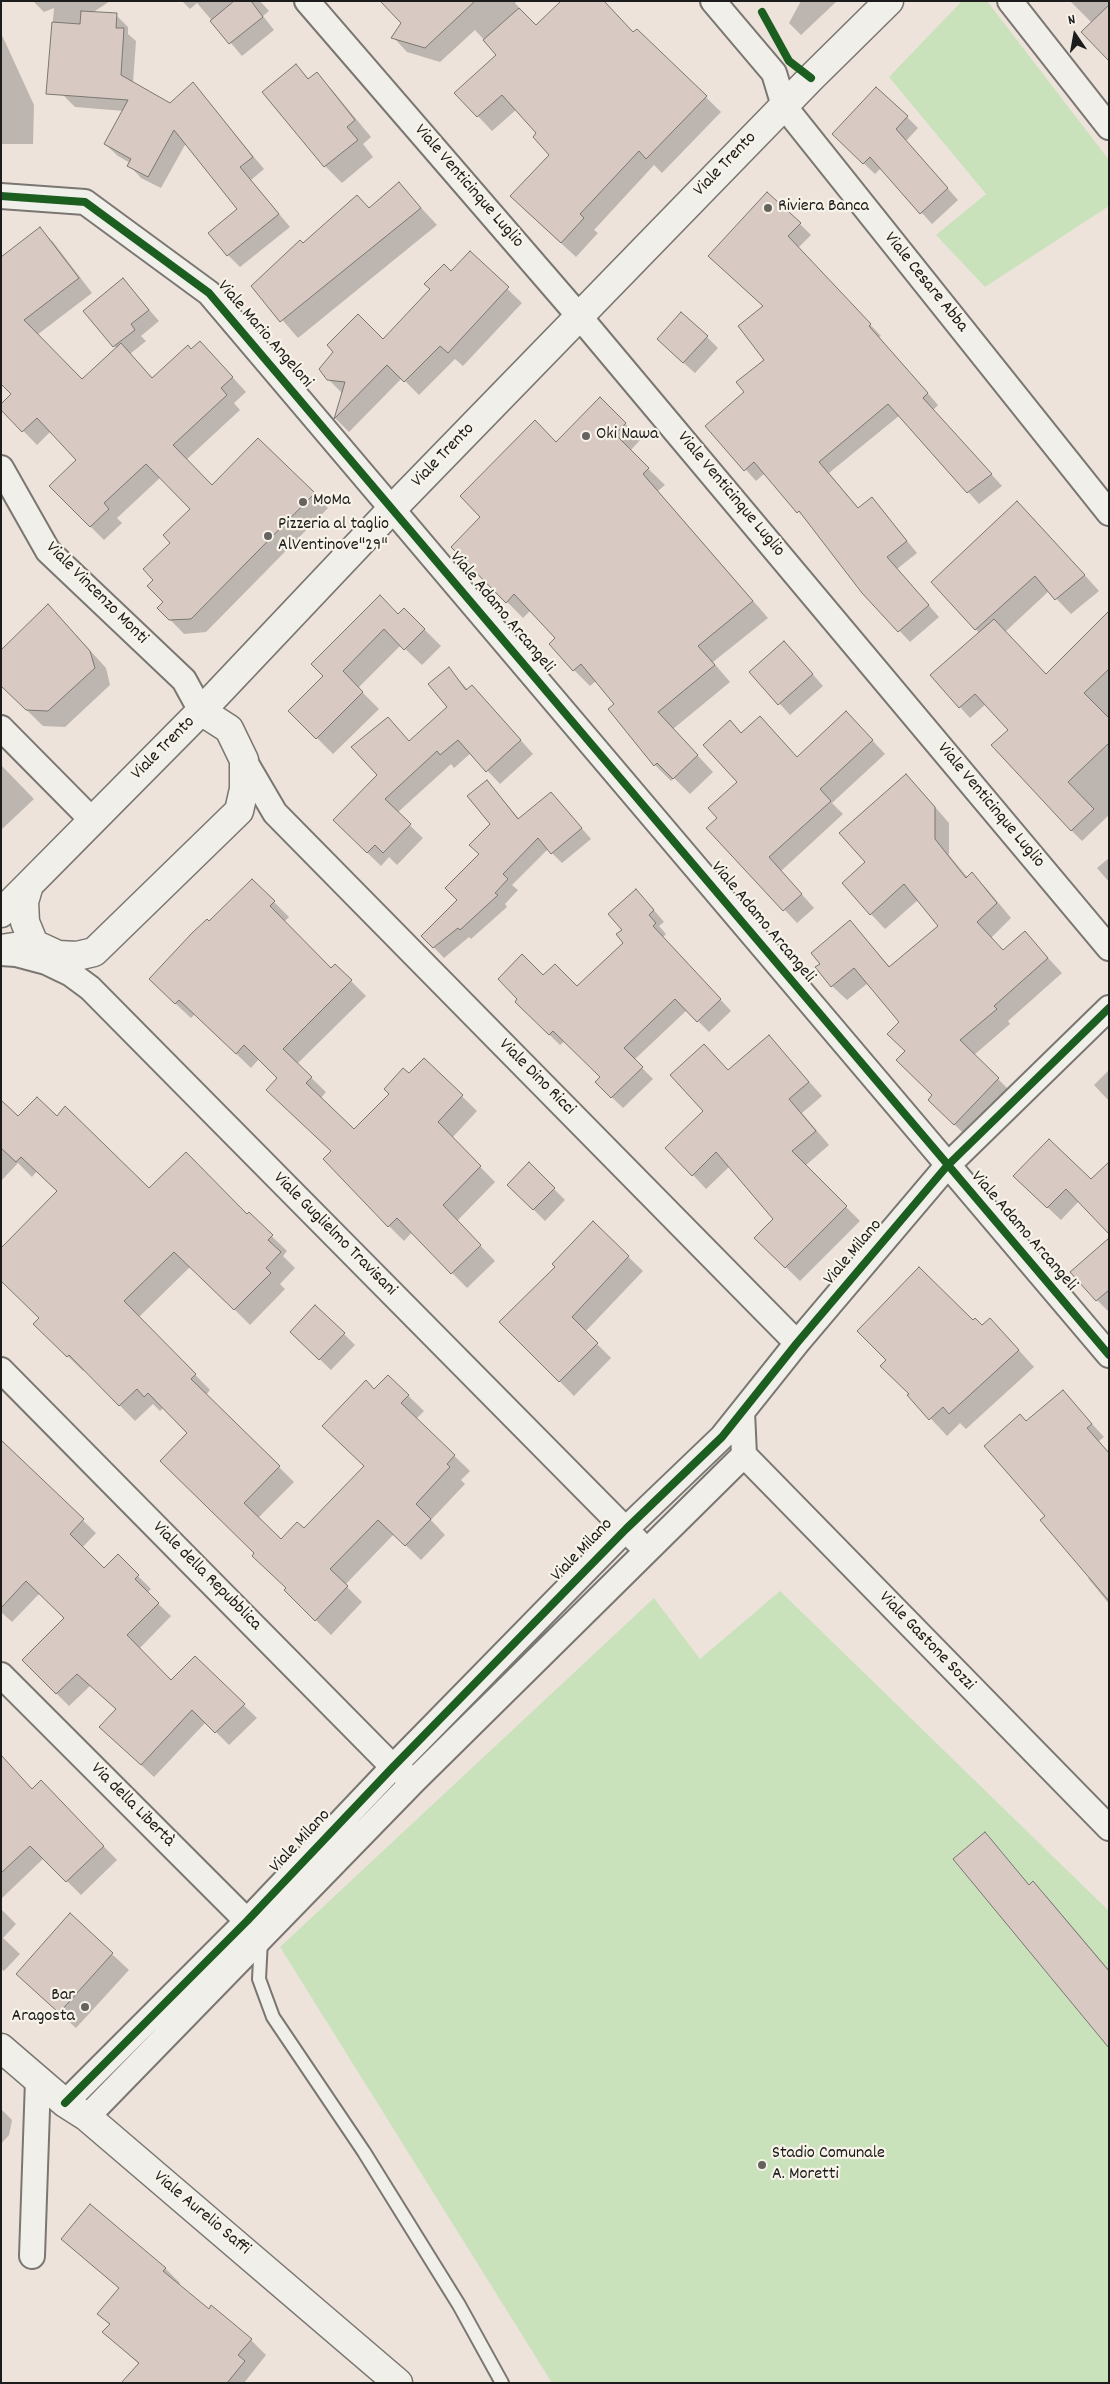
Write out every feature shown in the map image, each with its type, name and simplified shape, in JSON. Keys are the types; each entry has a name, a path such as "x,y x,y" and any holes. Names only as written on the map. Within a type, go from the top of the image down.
{"street":[{"name":"Viale Venticinque Luglio","path":"307,1 579,316 1109,948"},
{"name":"Viale Cesare Abba","path":"713,1 774,73 784,106 1109,513"},
{"name":"Viale Trento","path":"4,906 30,884 201,711 393,508 579,316 889,1"},
{"path":"1010,1 1109,127"},
{"name":"Viale Mario Angeloni","path":"1,196 85,202 209,293 393,508"},
{"name":"Viale Vincenzo Monti","path":"1,468 48,551 184,680 201,711"},
{"name":"Viale Adamo Arcangeli","path":"393,508 1109,1356"},
{"name":"Viale Dino Ricci","path":"201,711 229,729 244,760 275,813 797,1344"},
{"path":"1,728 93,821"},
{"name":"Viale Dino Ricci","path":"239,811 244,789 244,760"},
{"path":"1,949 34,944 58,955 77,956 94,952 239,811 257,808 275,813"},
{"path":"30,884 24,902 26,922 34,944"},
{"path":"94,952 92,966 106,1005"},
{"name":"Viale Guglielmo Travisani","path":"1,953 16,954 46,962 72,974 90,988 647,1551"},
{"name":"Viale Milano","path":"254,1931 393,1767 626,1529 722,1437 797,1344 947,1166 1109,1008"},
{"name":"Viale della Repubblica","path":"1,1370 393,1767 414,1781"},
{"path":"742,1412 744,1455"},
{"name":"Viale Milano","path":"76,2110 254,1931 414,1781 744,1455"},
{"name":"Viale Gastone Sozzi","path":"744,1455 1109,1828"},
{"name":"Via della Libertà","path":"1,1675 254,1931"},
{"name":"Viale Aurelio Saffi","path":"1,2048 398,2383"},
{"path":"32,2256 38,2080"}],"lane":[{"path":"254,1931 259,1979 273,2017 380,2177 459,2305 502,2383"}],"green space":[{"path":"962,1 987,1 1109,160 1109,206 985,287 936,235 986,194 889,77"},
{"name":"Stadio Comunale A. Moretti","path":"780,1591 1109,1911 1109,2383 552,2383 280,1947 654,1598 700,1659"}],"building":[{"path":"234,1 251,1 263,17 229,44 210,21"},
{"path":"380,1 475,1 425,48 391,38 401,23"},
{"path":"561,1 604,1 633,32 637,29 707,96 646,159 639,151 580,214 584,218 561,243 510,196 549,155 533,137 536,133 502,95 477,117 454,93 496,55 483,40 519,8 536,25"},
{"path":"1109,5 1109,61 1081,32"},
{"path":"81,11 117,13 116,28 124,28 121,75 170,103 193,82 253,157 240,167 279,214 227,256 208,233 237,209 174,130 148,177 127,166 131,159 104,144 128,100 46,94 52,22 80,24"},
{"path":"296,64 308,79 317,72 355,120 347,127 358,140 324,167 262,92"},
{"path":"876,87 908,116 896,129 948,188 920,214 870,157 863,164 832,134"},
{"path":"399,182 421,208 280,322 251,286 300,240 303,243 357,195 369,208"},
{"path":"767,192 801,223 788,236 871,324 869,326 928,393 923,398 992,474 967,493 888,404 819,462 858,508 872,497 907,541 887,557 929,605 898,632 862,593 799,511 797,513 754,462 744,471 705,426 744,392 736,382 764,360 738,326 763,306 708,256"},
{"path":"40,227 79,278 24,320 82,379 121,343 152,378 188,345 191,349 200,341 233,377 221,388 227,395 173,445 212,485 258,438 315,493 191,619 169,620 157,608 163,602 147,586 153,580 143,569 170,543 163,535 190,509 146,464 104,503 109,509 90,527 49,486 76,460 37,418 22,432 1,410 1,404 11,394 1,384 1,257"},
{"path":"470,251 509,287 448,353 440,346 404,382 387,365 334,419 345,382 327,380 319,369 333,352 327,345 358,314 383,339 430,289 424,284 444,264 451,271"},
{"path":"123,278 149,310 131,324 135,330 113,347 83,311"},
{"path":"681,312 708,336 683,363 657,339"},
{"path":"600,397 626,423 615,434 649,468 643,474 753,601 698,646 715,665 658,712 698,755 673,779 657,763 654,766 608,709 614,704 581,664 573,671 549,644 555,638 514,594 506,603 451,547 480,517 460,496 535,420 556,442"},
{"path":"1017,501 1085,575 1055,600 1035,576 975,630 931,582"},
{"path":"380,595 398,614 404,608 425,629 404,650 384,629 343,671 363,692 316,739 288,711 323,676 311,664"},
{"path":"48,604 90,651 95,668 48,711 26,710 1,686 1,650"},
{"path":"1109,611 1109,669 1084,693 1109,718 1109,743 1068,782 1094,809 1071,831 991,745 1008,730 975,694 959,708 930,675 994,619 1046,674"},
{"path":"784,641 813,674 778,705 749,672"},
{"path":"449,667 466,690 472,685 521,740 486,772 458,740 440,755 437,751 385,799 411,824 383,853 375,845 367,853 333,820 377,775 351,747 388,717 409,741 447,707 428,684"},
{"path":"846,711 873,740 820,789 831,801 769,857 802,894 783,911 706,828 717,818 708,808 737,782 703,745 730,720 741,733 760,716 797,757"},
{"path":"906,774 935,807 935,839 966,878 972,872 997,903 977,922 1003,950 1025,931 1048,958 994,1006 997,1009 960,1040 999,1078 954,1125 928,1100 932,1095 896,1060 905,1051 887,1034 899,1022 854,968 831,987 815,967 820,964 811,953 850,920 889,967 938,926 904,884 870,915 842,883 865,862 839,833"},
{"path":"487,780 518,819 551,792 582,828 551,854 538,838 503,874 508,879 495,893 498,895 460,930 458,928 433,948 421,936 457,900 445,888 479,854 469,845 490,824 467,796"},
{"path":"252,879 275,901 270,906 331,968 335,964 352,980 283,1049 312,1077 306,1083 354,1129 389,1094 384,1089 403,1068 409,1073 424,1058 463,1095 438,1122 481,1166 443,1205 481,1245 451,1274 397,1218 388,1227 323,1159 331,1151 266,1090 277,1078 244,1045 236,1054 179,1000 175,1004 149,979 192,933 207,919 209,921"},
{"path":"636,889 654,910 649,915 656,923 653,926 721,999 697,1022 675,999 624,1048 643,1067 611,1098 595,1082 600,1077 553,1031 549,1035 515,1002 517,999 498,979 522,954 543,975 555,964 577,986 623,943 616,934 622,930 608,914"},
{"path":"769,1035 809,1082 789,1099 816,1131 792,1151 847,1206 785,1268 754,1238 773,1219 716,1152 692,1176 665,1148 703,1111 670,1075 704,1044 728,1070"},
{"path":"37,1097 57,1116 65,1106 149,1188 186,1152 247,1214 249,1212 273,1235 268,1240 281,1252 266,1268 271,1273 234,1310 174,1252 124,1301 196,1374 191,1379 280,1466 244,1503 281,1539 297,1522 304,1528 364,1466 322,1426 366,1380 374,1389 388,1375 409,1395 401,1403 455,1455 447,1464 450,1467 416,1504 431,1519 405,1546 378,1520 330,1569 348,1586 315,1621 284,1590 286,1588 252,1556 254,1553 160,1461 187,1433 148,1393 144,1397 137,1389 119,1406 69,1355 67,1357 33,1324 39,1318 1,1281 1,1248 57,1191 21,1157 16,1162 1,1148 1,1100 18,1116"},
{"path":"1049,1139 1091,1179 1109,1162 1109,1234 1066,1189 1047,1208 1013,1176"},
{"path":"529,1162 555,1188 533,1210 507,1185"},
{"path":"593,1221 629,1256 572,1317 598,1343 559,1382 499,1322 555,1267 552,1264"},
{"path":"1109,1238 1109,1290 1096,1301 1070,1272"},
{"path":"919,1267 973,1320 975,1318 982,1325 990,1318 1019,1350 949,1414 943,1407 929,1420 907,1395 909,1394 880,1366 886,1360 857,1331"},
{"path":"315,1305 345,1333 319,1360 290,1332"},
{"path":"1063,1390 1092,1424 1087,1428 1109,1453 1109,1601 1040,1520 1045,1516 984,1446 1020,1414 1026,1421"},
{"path":"1,1440 84,1519 70,1534 104,1568 118,1554 139,1575 135,1579 159,1603 127,1635 171,1680 195,1656 245,1704 215,1733 192,1710 141,1765 99,1727 116,1709 77,1674 56,1694 22,1660 64,1618 26,1581 1,1608"},
{"path":"1,1755 32,1789 41,1780 104,1846 66,1882 30,1846 1,1873"},
{"path":"985,1832 1029,1885 1033,1881 1109,1971 1109,2048 953,1859"},
{"path":"70,1913 113,1953 59,2013 16,1974"},
{"path":"90,2204 166,2268 163,2271 209,2309 211,2305 252,2339 238,2355 245,2361 227,2383 121,2383 139,2363 102,2332 110,2324 97,2314 119,2288 61,2239"}],"cycle path":[{"path":"762,12 789,61 811,78"},
{"path":"1,196 85,202 209,293 1109,1355"},
{"path":"65,2103 247,1921 393,1767 626,1529 722,1437 797,1343 947,1166 1109,1008"}],"place":[{"name":"Riviera Banca","path":"768,208"},
{"name":"Oki Nawa","path":"586,436"},
{"name":"MoMa","path":"303,502"},
{"name":"Pizzeria al taglio AlVentinove\"29\"","path":"268,536"},
{"name":"Bar Aragosta","path":"85,2007"},
{"name":"Stadio Comunale A. Moretti","path":"762,2165"}]}
